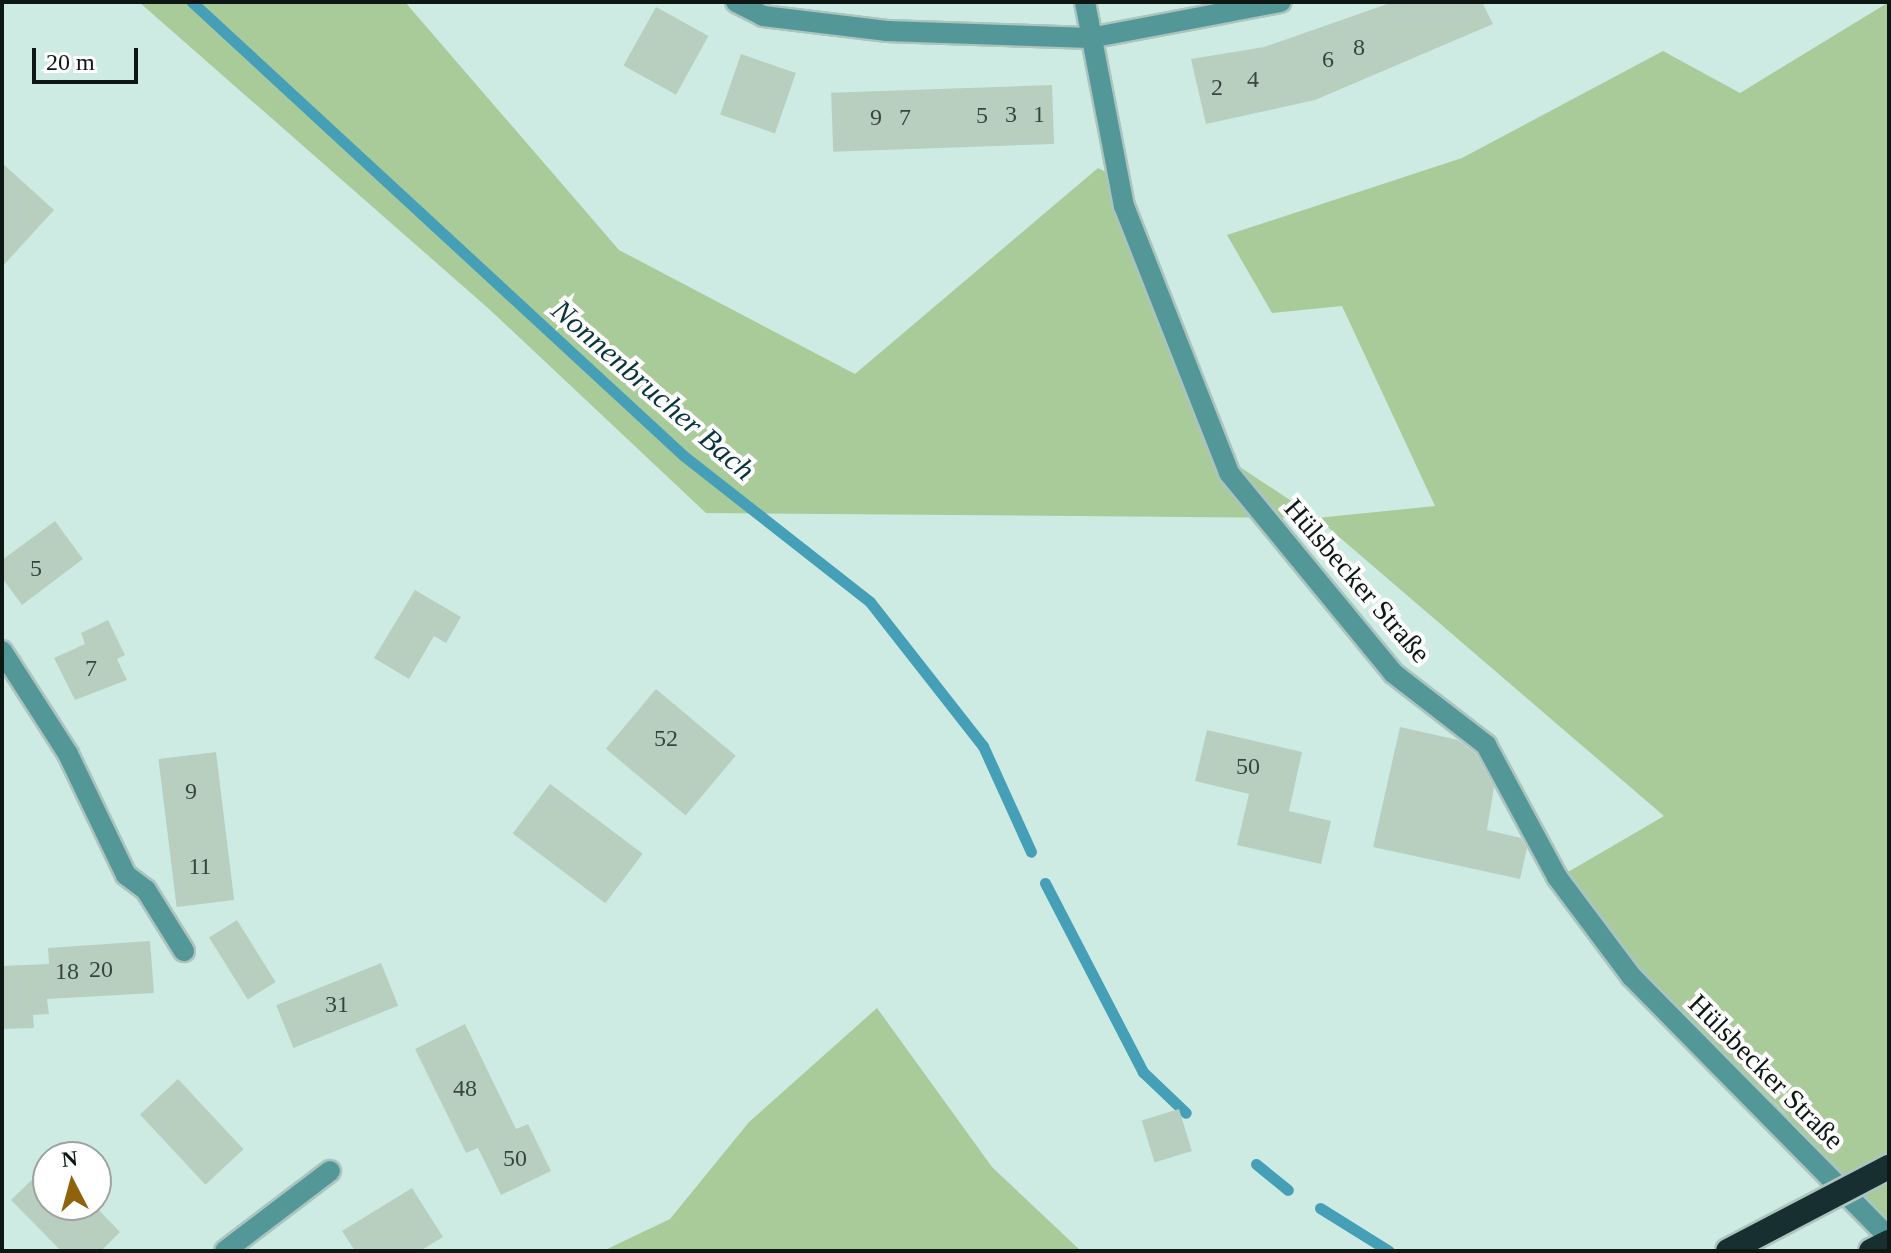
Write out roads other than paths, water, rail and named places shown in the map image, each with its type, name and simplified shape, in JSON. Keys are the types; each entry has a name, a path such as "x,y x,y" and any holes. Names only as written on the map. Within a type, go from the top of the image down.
{"highway":[{"path":"1728,1251 1889,1167"},
{"path":"1871,1251 1889,1240"}],"street":[{"path":"736,2 763,16 887,31 1090,38 1281,2"},
{"name":"Hülsbecker Straße","path":"1085,2 1124,206 1229,473 1393,673 1486,745 1557,877 1631,976 1889,1240"},
{"path":"2,651 68,754 126,875 146,890 184,951"},
{"path":"225,1251 330,1171"}],"waterway":[{"name":"Nonnenbrucher Bach","path":"192,2 684,456 870,602 983,746 1031,852"},
{"name":"Nonnenbrucher Bach","path":"1045,883 1143,1072 1186,1113"},
{"name":"Nonnenbrucher Bach","path":"1256,1164 1288,1190"},
{"name":"Nonnenbrucher Bach","path":"1320,1208 1389,1251"}]}
